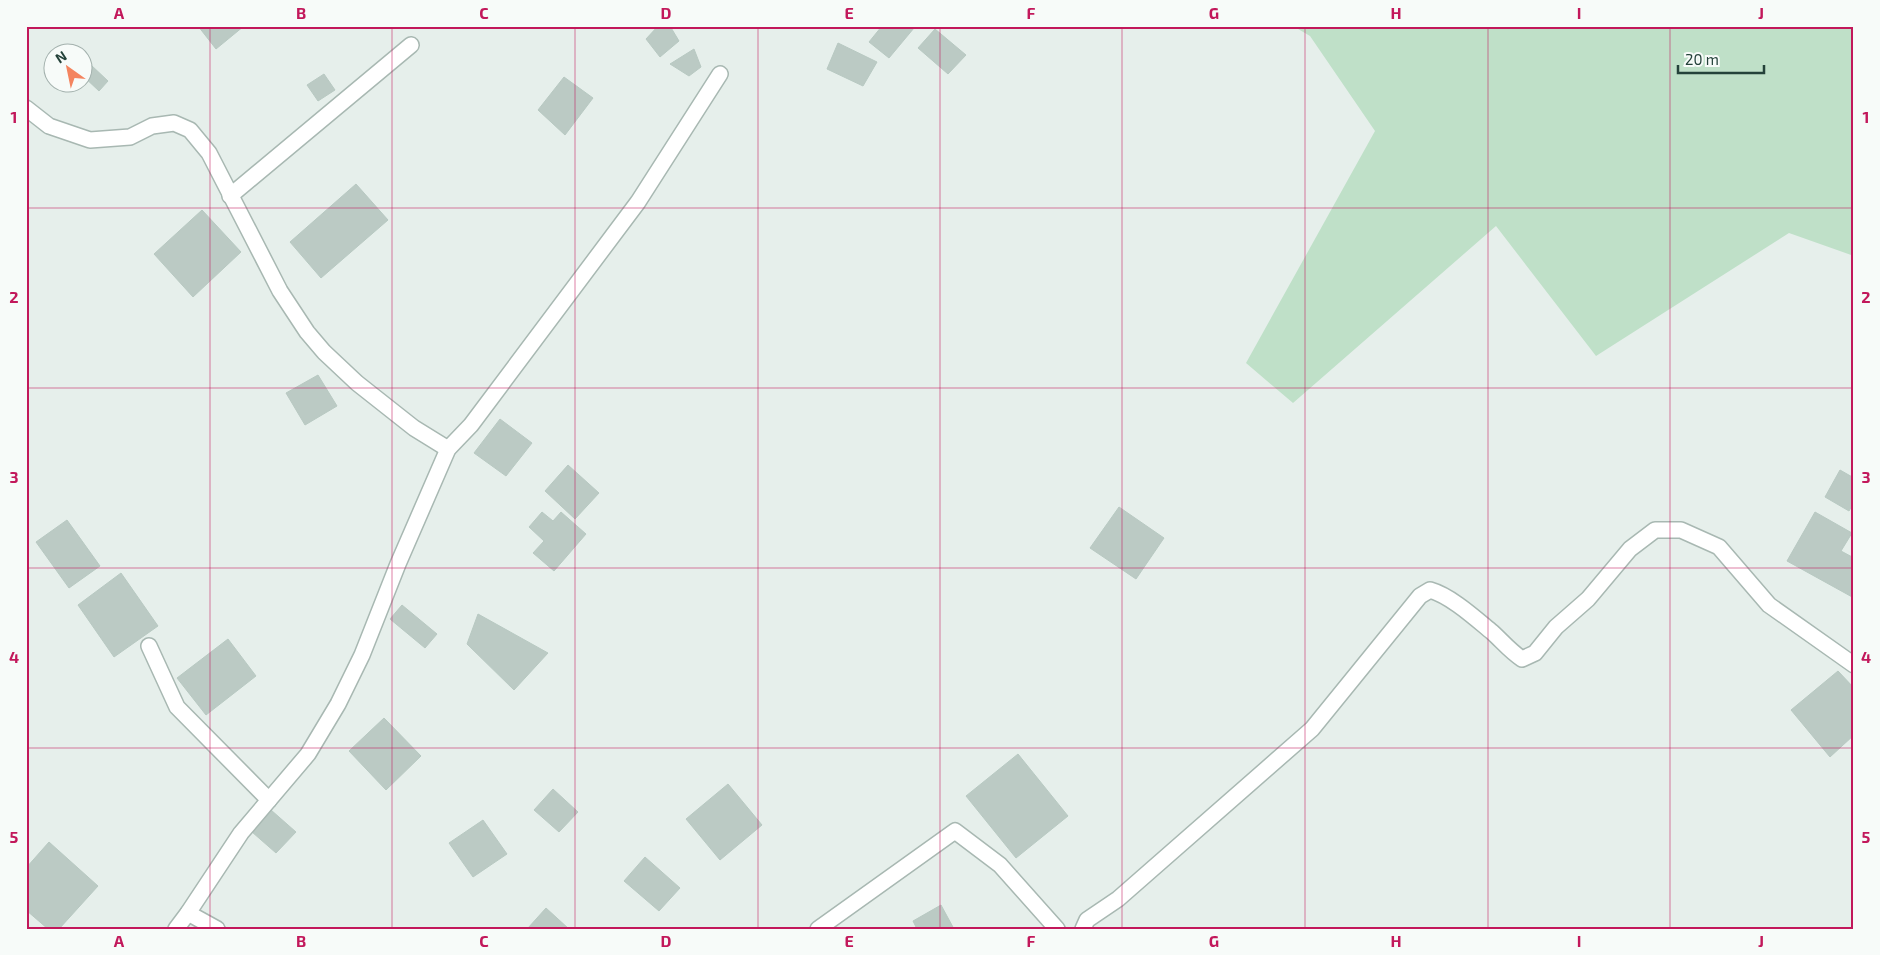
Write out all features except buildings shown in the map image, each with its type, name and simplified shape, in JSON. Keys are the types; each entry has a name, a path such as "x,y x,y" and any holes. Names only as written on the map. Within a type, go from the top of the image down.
{"street":[{"path":"230,196 411,45"},
{"path":"176,929 241,834 308,754 338,704 362,656 398,564 448,450 471,425 638,202 720,74"},
{"path":"26,108 49,126 90,140 130,137 152,126 174,123 190,130 208,153 280,290 306,332 357,383 414,428 448,450"},
{"path":"1083,929 1088,920 1118,898 1312,730 1420,596 1430,590 1442,593 1493,633 1512,653 1522,659 1535,653 1556,627 1588,599 1630,550 1655,530 1680,530 1719,547 1769,605 1854,664"},
{"path":"149,646 177,708 270,800"},
{"path":"818,929 955,831 1000,866 1057,929"},
{"path":"188,913 217,929"}],"green space":[{"path":"1293,26 1854,26 1854,256 1789,233 1596,356 1496,226 1293,403 1246,363 1375,131 1310,36"}]}
